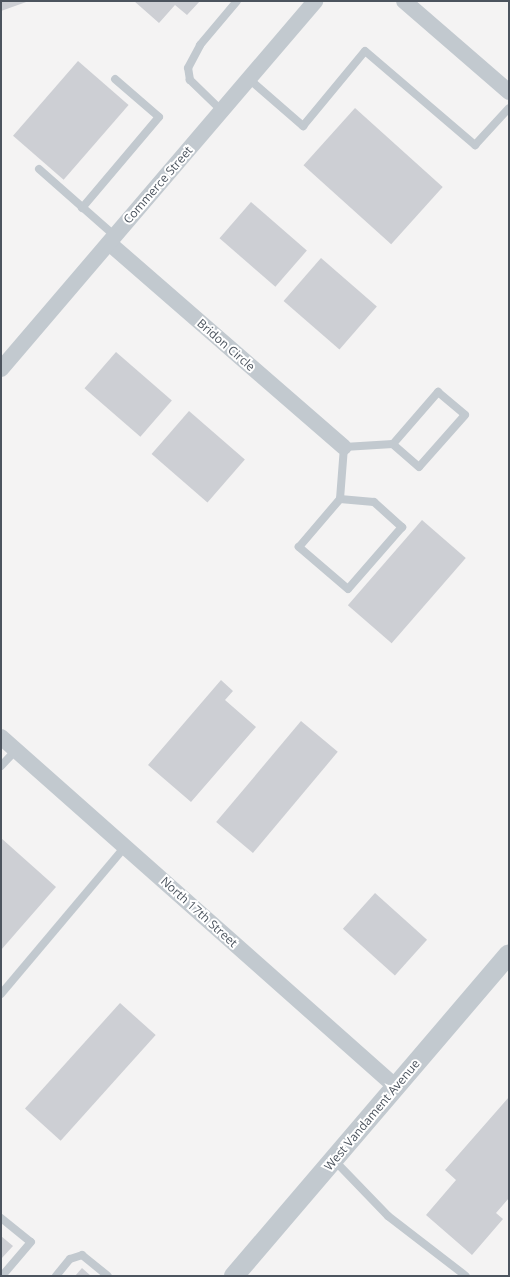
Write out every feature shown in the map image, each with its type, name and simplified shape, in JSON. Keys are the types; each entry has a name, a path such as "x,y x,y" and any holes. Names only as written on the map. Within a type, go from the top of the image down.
{"street":[{"name":"Commerce Street","path":"1,369 315,1"},
{"path":"404,1 509,92"},
{"name":"Bridon Circle","path":"112,240 344,447"},
{"name":"North 17th Street","path":"1,737 396,1087"},
{"name":"West Vandament Avenue","path":"234,1276 509,954"}],"lane":[{"path":"222,111 190,80 188,68 200,45 237,1"},
{"path":"249,79 303,126 365,51 475,145 509,108"},
{"path":"82,208 160,117 115,79"},
{"path":"39,169 82,208 112,240"},
{"path":"340,499 374,502 402,527 348,589 299,547 340,499 344,447 393,444 419,467 465,416 438,392 393,444"},
{"path":"1,766 16,750"},
{"path":"1,994 125,847"},
{"path":"334,1160 388,1216 466,1276"},
{"path":"1,1218 31,1242 2,1276"},
{"path":"56,1276 70,1259 82,1255 108,1276"}],"building":[{"path":"1,1 29,1 1,11"},
{"path":"134,1 200,1 187,15 175,5 159,23"},
{"path":"78,61 129,105 64,180 13,136"},
{"path":"355,108 443,187 391,244 303,165"},
{"path":"251,202 307,251 275,287 220,238"},
{"path":"321,258 377,307 339,350 284,301"},
{"path":"116,352 172,401 140,437 85,388"},
{"path":"189,411 245,460 207,503 152,454"},
{"path":"422,520 466,558 392,643 348,605"},
{"path":"221,680 233,691 225,700 256,727 191,802 148,765"},
{"path":"301,721 338,752 253,853 216,822"},
{"path":"1,838 56,887 1,950"},
{"path":"375,893 427,940 395,976 343,929"},
{"path":"120,1003 156,1035 61,1141 25,1109"},
{"path":"509,1097 509,1198 496,1213 503,1219 472,1255 426,1215 456,1180 445,1170"},
{"path":"1,1236 13,1246 1,1259"},
{"path":"82,1268 91,1276 75,1276"}]}
